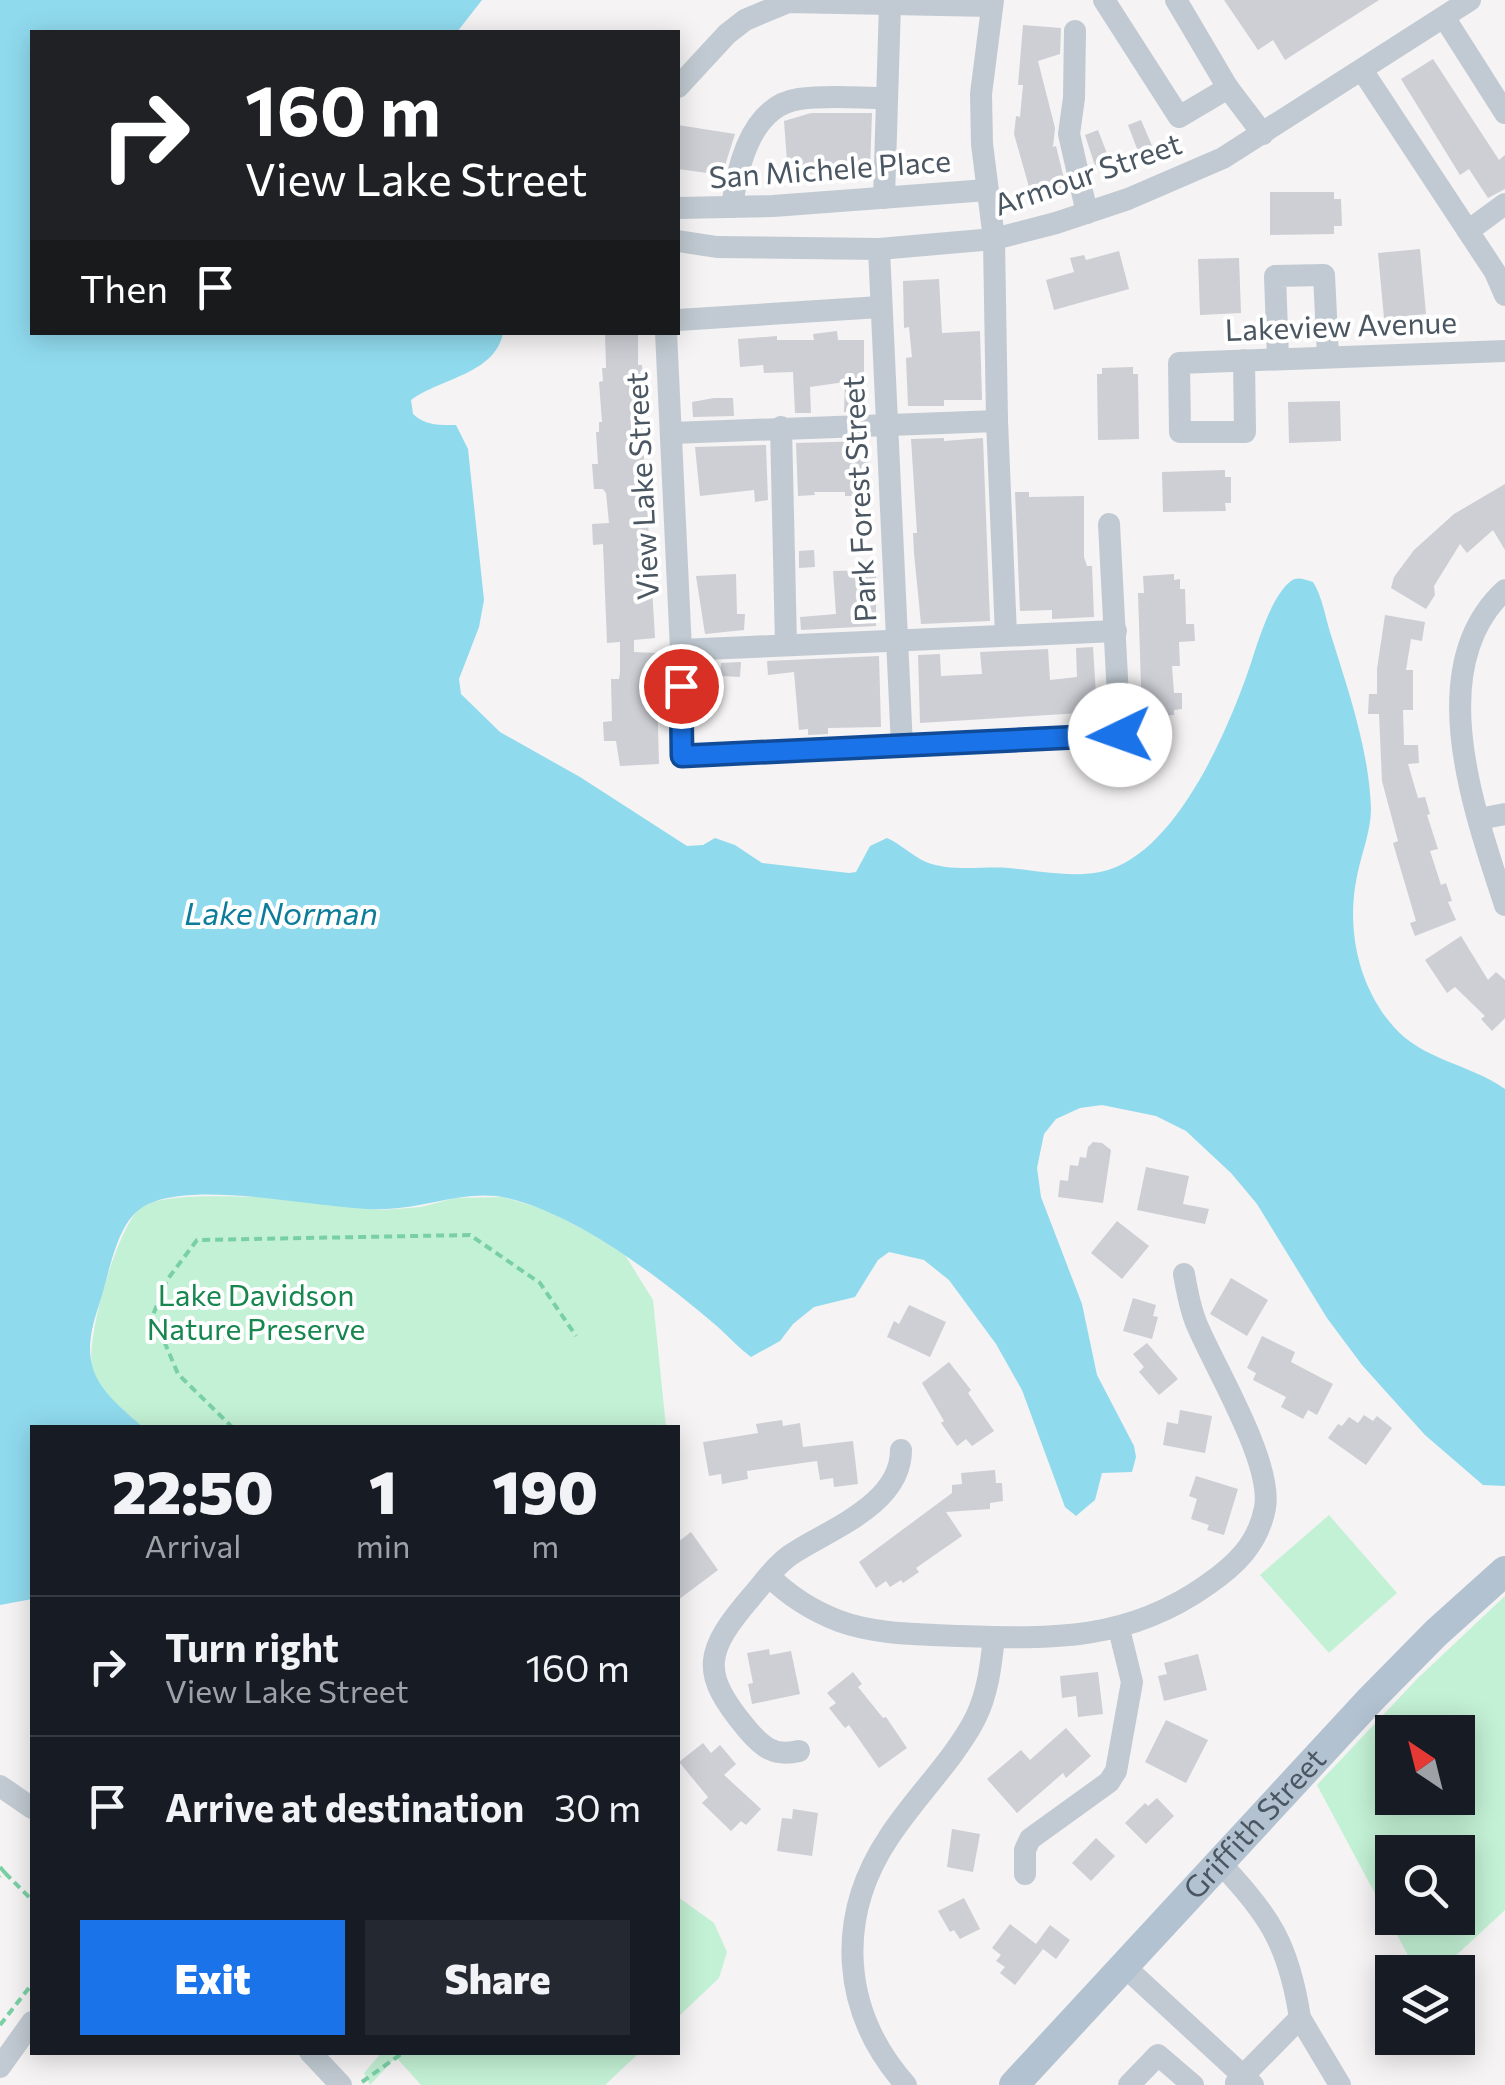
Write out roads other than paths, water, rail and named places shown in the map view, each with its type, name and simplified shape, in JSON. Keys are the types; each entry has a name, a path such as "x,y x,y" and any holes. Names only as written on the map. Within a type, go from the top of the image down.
{"main road":[{"name":"Griffith Street","path":"1014,2085 1392,1677 1502,1580"}],"street":[{"path":"1104,0 1179,116 1228,88"},
{"path":"1176,0 1228,88 1263,134"},
{"name":"Armour Street","path":"680,241 716,247 879,249 994,239 1087,212 1188,175 1263,134 1470,0"},
{"path":"680,85 728,34 768,8 788,2 992,3 981,94 994,239 1006,634"},
{"path":"884,198 890,4"},
{"path":"1444,16 1504,110"},
{"path":"1075,31 1069,134 1087,212"},
{"path":"1362,70 1495,272 1505,295"},
{"path":"732,207 746,146 772,112 796,100 887,98"},
{"name":"San Michele Place","path":"680,208 987,190"},
{"path":"1468,230 1505,204"},
{"name":"Park Forest Street","path":"879,249 902,747"},
{"path":"1278,358 1274,276 1324,275 1328,356"},
{"path":"680,320 880,307"},
{"name":"View Lake Street","path":"666,335 682,756 902,747"},
{"name":"Lakeview Avenue","path":"1244,360 1245,432 1180,432 1180,362 1505,351"},
{"path":"672,433 997,420"},
{"path":"782,428 786,644"},
{"path":"902,747 1120,735 1109,524"},
{"path":"1505,590 1482,614 1464,655 1462,723 1468,779 1505,905"},
{"path":"681,650 1116,632"},
{"path":"1479,820 1505,814"},
{"path":"769,1576 822,1614 864,1628 907,1634 994,1637 1086,1635 1119,1629 1184,1601 1227,1571 1252,1542 1265,1508 1264,1474 1195,1322 1184,1274"},
{"path":"799,1751 776,1752 762,1747 723,1700 714,1670 718,1642 726,1626 795,1552 848,1522 896,1479 901,1450"},
{"path":"1024,1874 1030,1838 1114,1776 1132,1682 1119,1629"},
{"path":"906,2085 882,2054 867,2024 857,1995 850,1936 875,1859 974,1719 990,1672 994,1637"},
{"path":"0,1786 30,1807"},
{"path":"1220,1863 1270,1923 1294,1974 1300,2018 1340,2085"},
{"path":"1124,1966 1243,2082 1300,2018"},
{"path":"0,2068 30,2025"},
{"path":"313,2055 341,2085"},
{"path":"1129,2085 1158,2055 1192,2085"}],"water":[{"name":"Lake Norman","path":"0,0 482,0 459,30 30,30 30,335 502,335 498,347 478,366 411,400 413,414 423,421 456,425 468,449 484,600 479,627 459,679 461,694 500,732 580,777 687,846 703,845 715,838 735,845 762,863 856,872 870,846 887,838 921,859 946,867 1096,873 1134,857 1157,838 1198,783 1229,720 1278,597 1294,580 1313,582 1356,720 1369,787 1371,817 1357,876 1353,916 1363,975 1381,1010 1405,1037 1505,1089 1505,1486 1483,1485 1425,1435 1362,1365 1327,1318 1257,1204 1231,1173 1186,1131 1156,1116 1102,1105 1080,1108 1056,1119 1044,1134 1037,1168 1041,1197 1082,1304 1097,1375 1136,1457 1132,1472 1102,1473 1095,1500 1076,1516 1065,1507 1022,1390 996,1344 949,1280 924,1260 889,1252 878,1260 855,1297 814,1307 780,1341 751,1357 696,1308 618,1251 562,1219 507,1198 462,1197 387,1209 190,1195 162,1199 131,1217 114,1253 93,1327 90,1345 95,1375 141,1425 30,1425 30,1599 0,1605"}],"park label":[{"name":"Lake Davidson Nature Preserve","path":"256,1313"}]}
